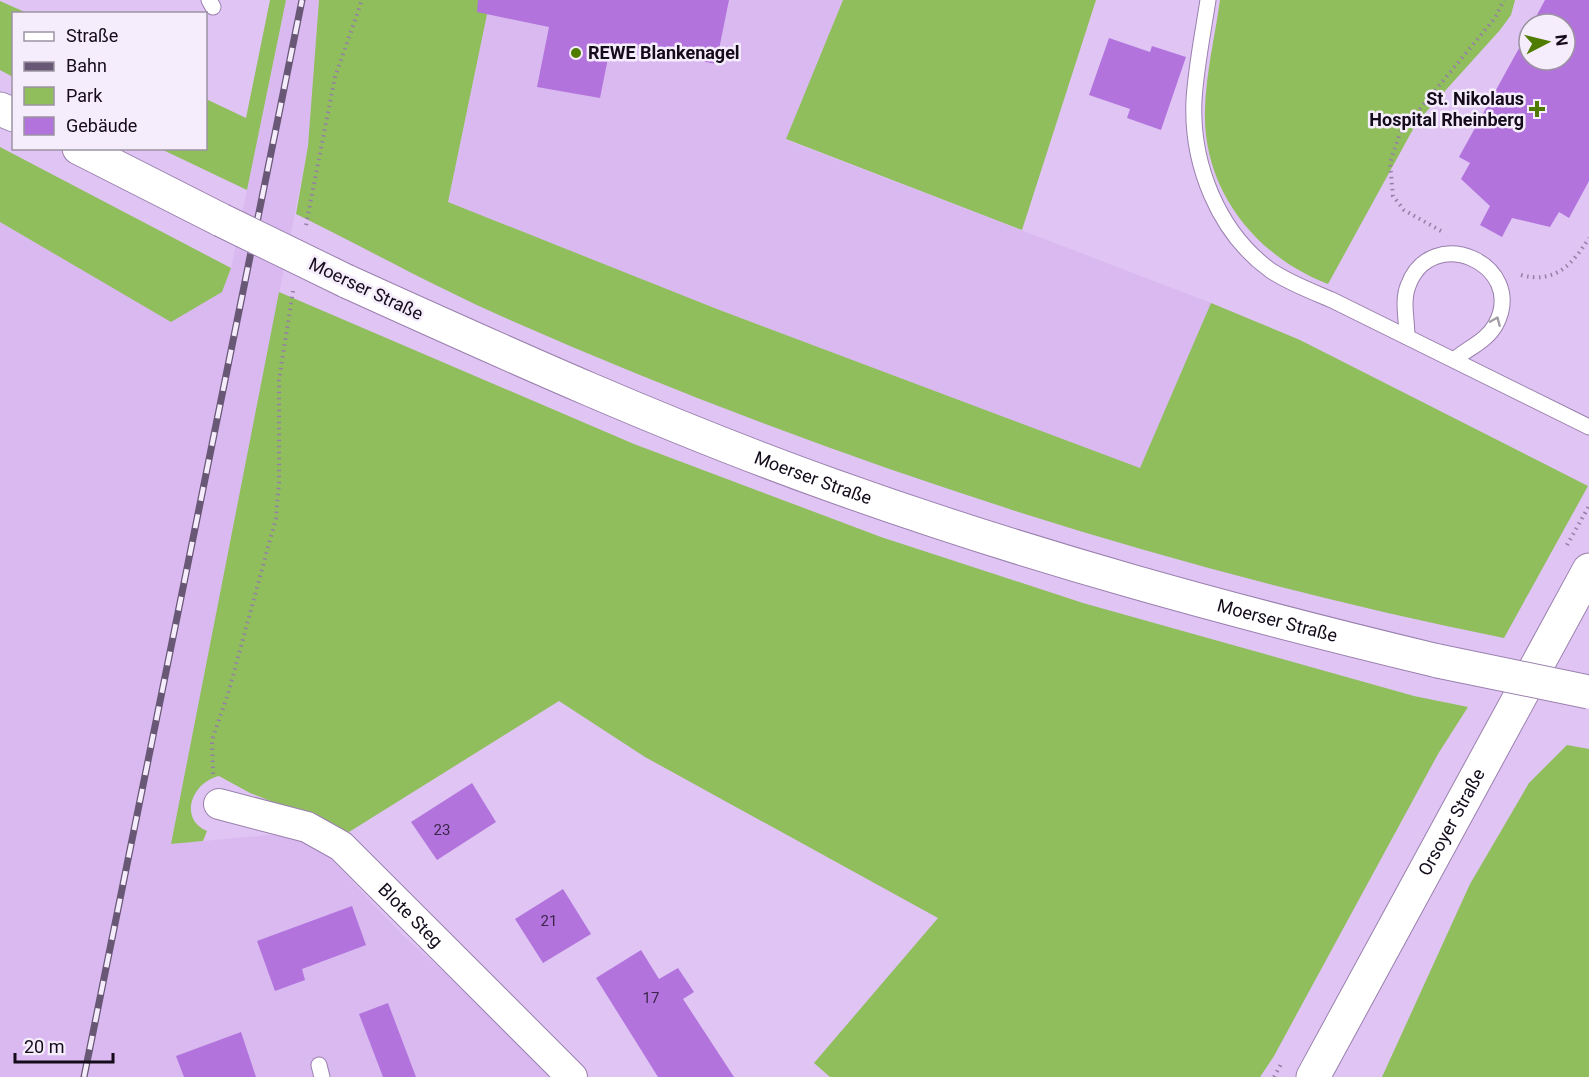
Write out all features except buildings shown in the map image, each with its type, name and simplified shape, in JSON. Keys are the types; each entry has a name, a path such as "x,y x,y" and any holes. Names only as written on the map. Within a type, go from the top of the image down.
{"main road":[{"name":"Moerser Straße","path":"83,150 346,281 664,420 834,486 996,540 1160,590 1438,661 1589,692"},
{"name":"Orsoyer Straße","path":"1313,1077 1589,570"}],"street":[{"name":"Blote Steg","path":"219,804 307,827 340,846 572,1077"}],"lane":[{"path":"1208,0 1194,102 1196,140 1203,174 1230,228 1249,253 1271,270 1295,284 1589,428"},
{"path":"1407,337 1405,302 1407,287 1414,274 1425,263 1438,256 1452,253 1468,256 1482,263 1494,275 1500,290 1501,306 1497,322 1490,334 1454,360"}],"path":[{"path":"303,236 335,77 362,0"},
{"path":"1443,232 1404,210 1393,196 1390,163 1400,133 1495,18 1504,0"},
{"path":"1512,270 1522,276 1539,278 1560,273 1575,261 1589,238"},
{"path":"219,804 211,764 212,740 228,694 276,518 279,482 279,380 294,282"}],"shaded area":[{"path":"286,0 319,0 308,146 171,844 293,833 323,851 403,935 523,1044 544,1066 549,1077 0,1077 0,222 170,321 222,292 231,268"},
{"path":"490,0 843,0 786,140 1211,303 1141,469 717,309 448,202"}],"green space":[{"path":"270,0 286,0 247,190 163,150 207,150 207,99 246,118"},
{"path":"319,0 490,0 448,202 717,309 1140,468 1211,303 1300,340 1588,486 1504,638 1250,579 1124,544 999,506 752,419 630,371 483,308 296,214 308,146"},
{"path":"843,0 1096,0 1022,230 786,139"},
{"path":"1220,0 1515,0 1511,15 1500,30 1417,122 1328,284 1302,272 1256,237 1238,216 1223,192 1213,166 1206,138 1205,109"},
{"path":"0,1 25,12 12,12 12,76 0,70"},
{"path":"0,147 231,268 222,292 171,322 0,222"},
{"path":"279,292 634,444 881,537 1083,603 1414,696 1468,707 1438,754 1274,1056 1260,1077 830,1077 814,1063 938,918 645,757 559,701 349,832 250,793 219,776 202,785 192,801 193,818 207,831 203,841 171,844"},
{"path":"1567,745 1589,749 1589,1077 1382,1077 1470,884 1529,783"}],"railway":[{"path":"84,1077 302,0"}],"place":[{"name":"REWE Blankenagel","path":"576,53"},
{"name":"St. Nikolaus Hospital Rheinberg","path":"1537,109"}]}
